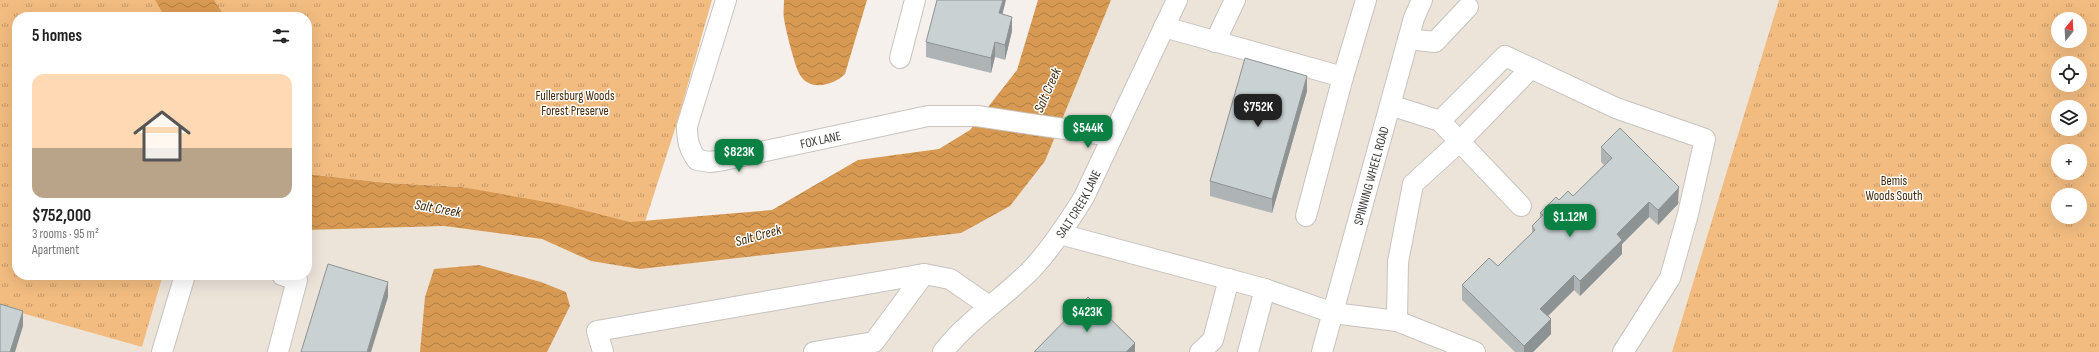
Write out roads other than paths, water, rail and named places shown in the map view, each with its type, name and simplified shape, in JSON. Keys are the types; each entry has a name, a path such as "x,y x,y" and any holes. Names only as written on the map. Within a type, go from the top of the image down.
{"street":[{"name":"FOX LANE","path":"726,0 687,126 688,145 697,160 710,162 724,160 928,116 977,116 1112,136"},
{"path":"900,58 915,0"},
{"name":"SALT CREEK LANE","path":"942,352 966,326 1029,271 1060,234 1084,197 1177,0"},
{"path":"1215,42 1234,0"},
{"path":"1306,216 1343,77 1366,0"},
{"name":"SPINNING WHEEL ROAD","path":"1322,352 1408,38 1414,18 1422,0"},
{"path":"1408,38 1435,42 1468,7"},
{"path":"1164,27 1343,77"},
{"path":"1440,122 1505,56 1616,108 1705,139 1688,214 1670,278 1623,352"},
{"path":"1397,322 1398,262 1413,184 1459,142 1531,68"},
{"path":"1390,105 1440,122 1521,206"},
{"path":"1060,234 1265,289 1333,313 1397,322 1475,352"},
{"path":"603,352 597,332 924,274 950,279 989,306"},
{"path":"814,352 874,342 924,274"},
{"path":"1200,352 1213,340 1229,279"},
{"path":"162,352 184,280"},
{"path":"278,352 290,280"},
{"path":"1248,352 1265,289"}],"water":[{"path":"155,0 214,0 222,12 162,12"},
{"path":"784,0 867,0 845,74 840,78 829,84 816,85 810,84 800,75 786,30"},
{"name":"Salt Creek","path":"1038,0 1111,0 1045,161 1010,206 961,233 640,269 591,261 542,239 444,226 312,230 312,175 388,183 462,187 563,205 630,222 772,210 858,160 939,149 970,130 1017,70"},
{"path":"479,265 541,282 566,292 570,306 547,352 420,352 425,297 434,269"}],"park label":[{"name":"Fullersburg Woods Forest Preserve","path":"575,102"},
{"name":"Bemis Woods South","path":"1894,188"}]}
